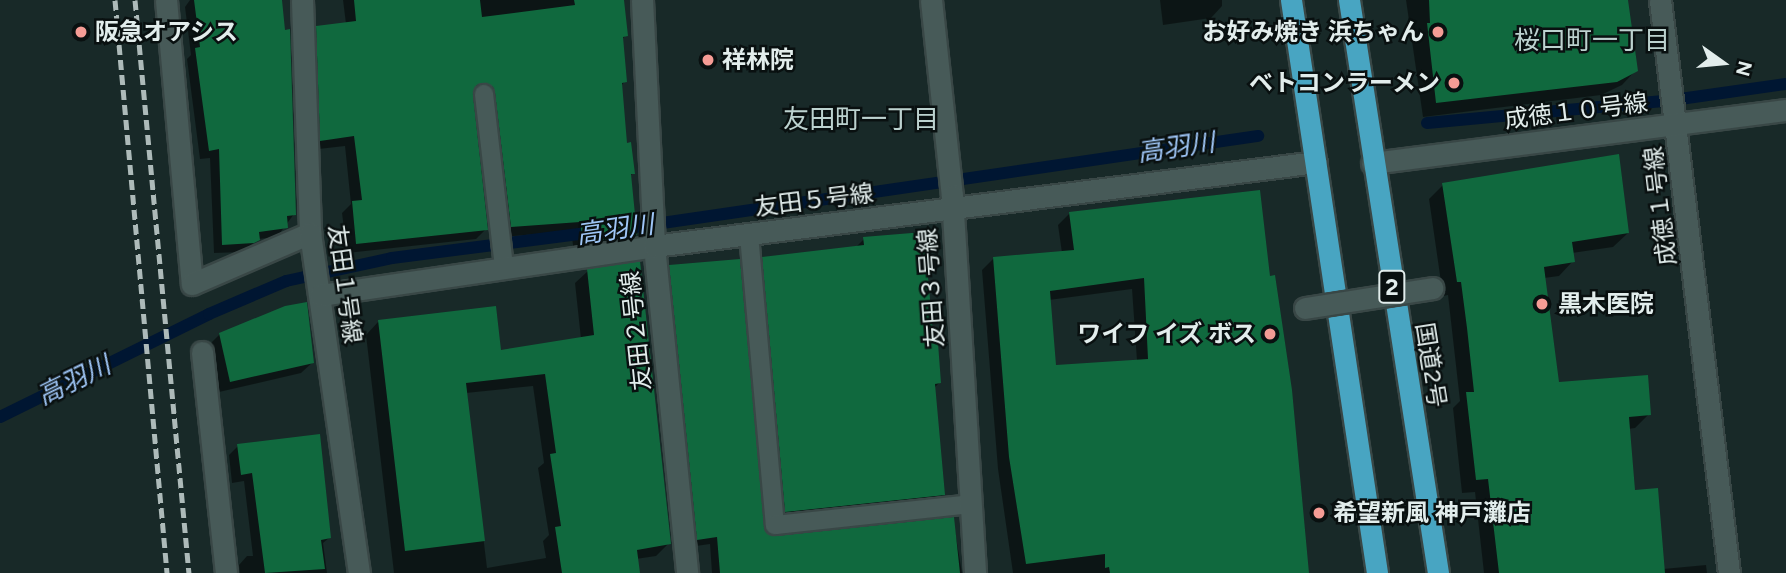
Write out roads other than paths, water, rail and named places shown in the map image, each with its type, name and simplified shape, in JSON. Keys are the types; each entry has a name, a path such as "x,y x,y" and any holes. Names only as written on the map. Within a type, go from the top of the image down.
{"highway":[{"path":"1291,0 1377,573"},
{"name":"国道2号","path":"1349,0 1372,163 1438,573"}],"street":[{"path":"166,0 192,284 311,240"},
{"name":"友田１号線","path":"302,0 311,240 359,573"},
{"name":"友田２号線","path":"642,0 654,241 687,573"},
{"name":"友田３号線","path":"931,0 952,203 975,573"},
{"name":"成徳１号線","path":"1660,0 1729,573"},
{"name":"成徳１０号線","path":"1372,163 1676,118 1786,110"},
{"name":"友田５号線","path":"319,288 503,260 654,241 749,235 952,203 1316,162"},
{"path":"1305,308 1432,288"},
{"path":"202,352 226,573"}],"lane":[{"path":"485,94 503,260"},
{"path":"749,235 775,525 971,504"}],"waterway":[{"name":"高羽川","path":"1427,123 1666,101 1786,84"},
{"name":"高羽川","path":"621,229 1258,136"},
{"name":"高羽川","path":"0,417 209,314 286,281 392,258 596,232"}],"railway":[{"path":"115,0 167,573"},
{"path":"135,0 189,573"}],"place":[{"name":"阪急オアシス","path":"81,32"},
{"name":"お好み焼き 浜ちゃん","path":"1438,32"},
{"name":"祥林院","path":"708,60"},
{"name":"ベトコンラーメン","path":"1454,83"},
{"name":"黒木医院","path":"1542,304"},
{"name":"ワイフ イズ ボス","path":"1270,334"},
{"name":"希望新風 神戸灘店","path":"1319,513"}],"district":[{"name":"桜口町一丁目","path":"1592,41"},
{"name":"友田町一丁目","path":"861,120"}]}
